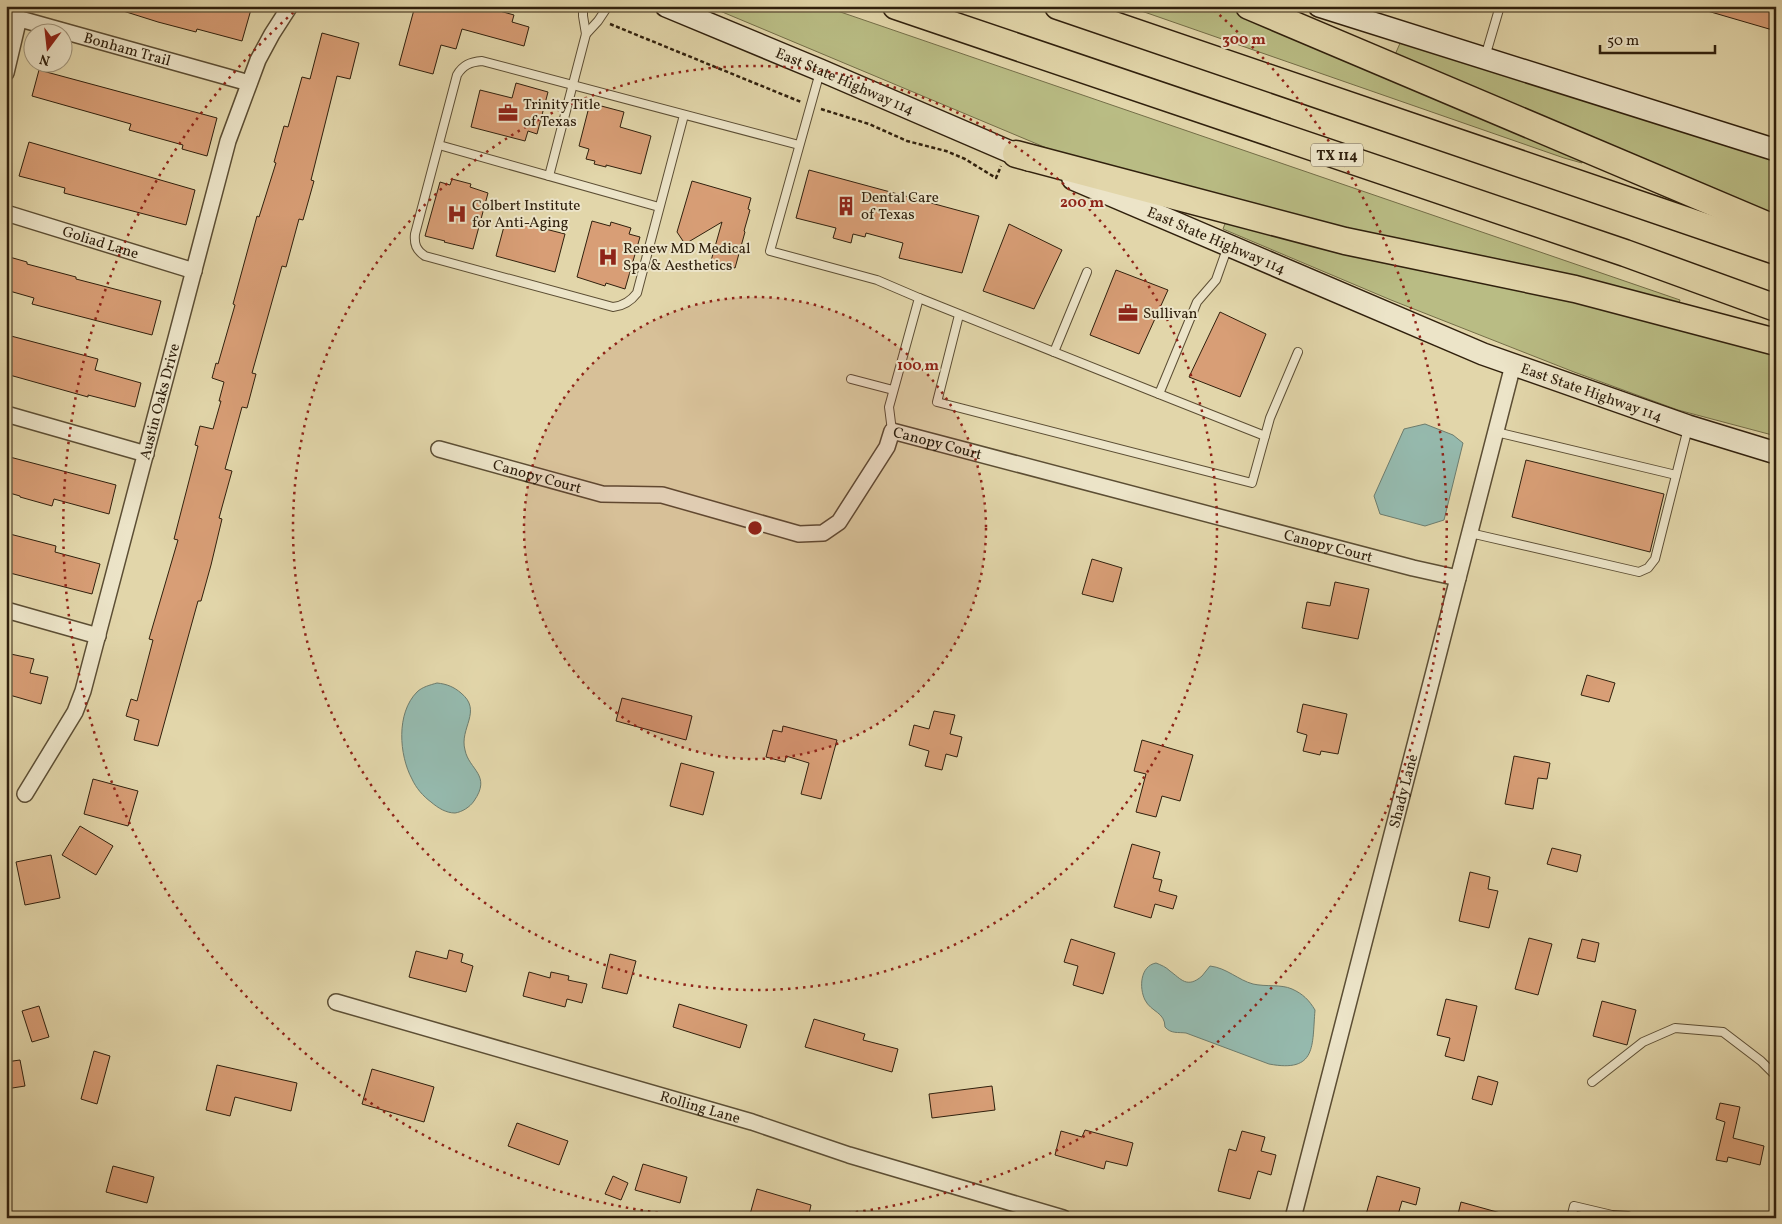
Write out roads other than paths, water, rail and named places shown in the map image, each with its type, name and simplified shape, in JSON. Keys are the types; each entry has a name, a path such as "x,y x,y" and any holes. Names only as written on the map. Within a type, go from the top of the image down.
{"highway":[{"name":"TX 114","path":"896,6 1625,253 1776,308"},
{"path":"1058,6 1776,251"},
{"path":"1248,6 1776,229"},
{"path":"1011,153 1345,241 1575,289 1776,342"}],"main road":[{"name":"East State Highway 114","path":"666,6 1229,244 1483,354 1688,426 1776,453"},
{"path":"1319,6 1776,150"}],"street":[{"name":"Austin Oaks Drive","path":"25,794 75,712 83,691 228,142 258,60 290,6"},
{"name":"Bonham Trail","path":"13,17 249,83"},
{"path":"6,73 13,17"},
{"name":"Goliad Lane","path":"6,212 194,271"},
{"name":"Shady Lane","path":"1293,1218 1513,365"},
{"path":"6,414 146,454"},
{"name":"Canopy Court","path":"439,449 602,494 662,495 799,534 823,533 838,522 887,446 892,431 1413,568 1458,578"},
{"path":"6,610 98,636"},
{"name":"Rolling Lane","path":"336,1002 752,1122 849,1155 1063,1218"}],"lane":[{"path":"586,34 608,6"},
{"path":"1485,59 1500,6"},
{"path":"549,176 586,34 583,10"},
{"path":"684,115 637,293 632,300 613,307 425,256 418,251 415,243 416,234 457,75 462,68 472,62 482,61 799,145"},
{"path":"820,70 770,251 877,280 959,315 1265,436"},
{"path":"439,145 659,207"},
{"path":"1159,394 1197,302 1216,280 1229,244"},
{"path":"1054,352 1087,272"},
{"path":"892,431 889,406 919,298"},
{"path":"959,315 937,402 1252,483 1270,418 1298,352"},
{"path":"851,379 893,390"},
{"path":"1470,533 1639,572 1648,568 1655,559 1688,426"},
{"path":"1496,432 1676,475"},
{"path":"1592,1082 1643,1042 1675,1028 1723,1032 1761,1061 1776,1076"},
{"path":"1571,1218 1574,1206 1608,1216 1628,1216"}],"water":[{"path":"1425,424 1453,435 1463,443 1444,520 1425,526 1380,514 1374,496 1404,429"},
{"path":"437,683 453,687 461,693 470,706 464,742 465,750 467,757 478,773 481,785 474,801 466,809 455,813 439,808 420,792 408,769 402,746 403,722 410,701 421,689"},
{"path":"1156,963 1167,968 1181,980 1188,982 1197,980 1210,966 1222,969 1253,984 1283,987 1299,993 1308,1000 1315,1010 1312,1045 1309,1054 1304,1060 1296,1064 1285,1066 1269,1064 1186,1033 1170,1031 1165,1027 1163,1018 1148,1004 1143,995 1142,978 1144,973 1147,968"}],"place":[{"name":"Trinity Title of Texas","path":"508,113"},
{"name":"Dental Care of Texas","path":"846,206"},
{"name":"Colbert Institute for Anti-Aging","path":"457,214"},
{"name":"Renew MD Medical Spa & Aesthetics","path":"608,257"},
{"name":"Sullivan","path":"1128,313"}]}
